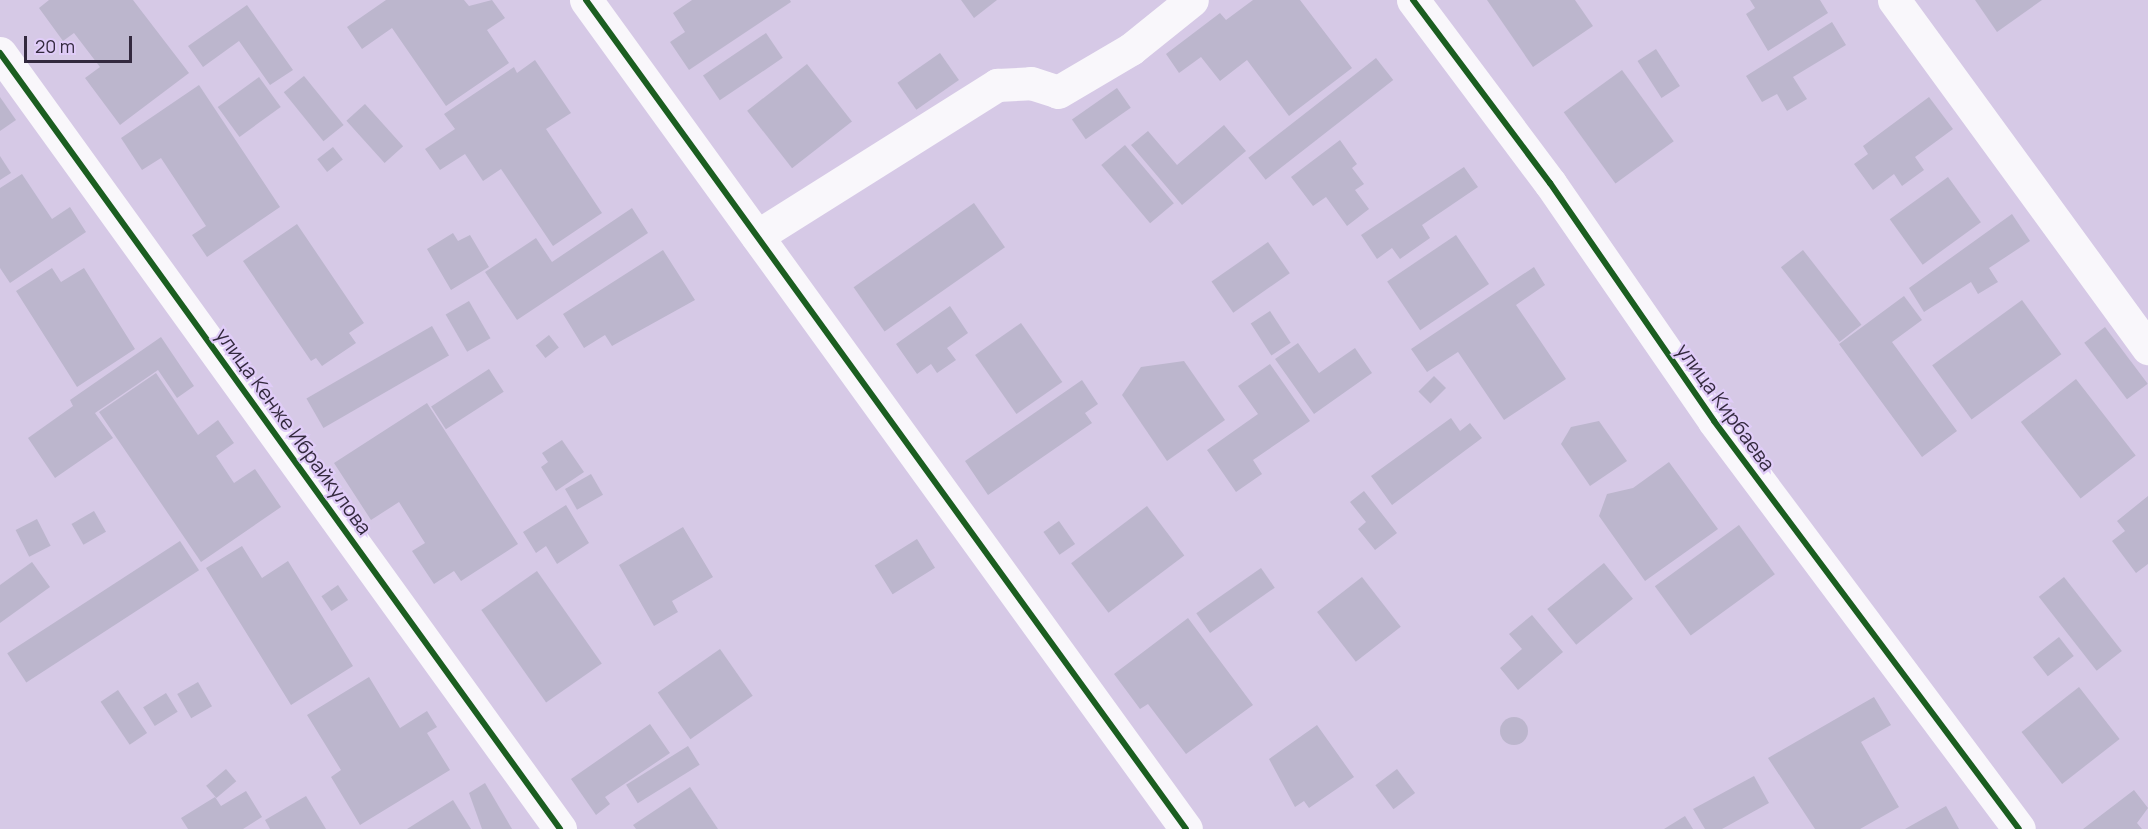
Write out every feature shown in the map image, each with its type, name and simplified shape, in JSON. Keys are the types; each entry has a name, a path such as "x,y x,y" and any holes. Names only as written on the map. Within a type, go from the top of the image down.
{"street":[{"path":"586,0 1186,829"},
{"path":"757,236 997,85 1031,83 1058,92 1131,49 1192,0"},
{"name":"улица Кирбаева","path":"1413,0 1550,183 1714,421 2019,829"},
{"path":"1894,0 2148,348"},
{"name":"улица Кенже Ибрайкулова","path":"0,53 560,829"}],"building":[{"path":"49,0 133,0 189,73 120,125 85,78 100,67 74,33 63,41 39,8"},
{"path":"386,0 464,0 469,6 492,0 505,18 487,30 509,63 446,106 392,28 362,49 347,27"},
{"path":"692,0 790,0 791,2 689,70 670,42 685,32 673,13"},
{"path":"961,0 997,0 974,18"},
{"path":"1253,0 1300,0 1352,68 1289,116 1247,60 1220,81 1201,57 1179,73 1166,54 1220,13 1226,20"},
{"path":"1487,0 1575,0 1593,26 1533,67"},
{"path":"1750,0 1820,0 1828,13 1768,51 1746,14 1755,8"},
{"path":"1975,0 2042,0 1997,32"},
{"path":"247,5 293,70 270,85 239,41 203,67 188,46"},
{"path":"1832,22 1846,45 1793,77 1807,99 1787,111 1777,94 1762,102 1746,76"},
{"path":"766,33 783,58 720,100 703,75"},
{"path":"1656,49 1680,86 1662,98 1638,61"},
{"path":"940,53 959,80 916,110 897,83"},
{"path":"1376,58 1393,80 1266,180 1248,158"},
{"path":"535,60 571,113 546,129 602,213 553,246 501,169 483,181 465,154 440,170 425,149 455,129 444,114 514,67 517,73"},
{"path":"807,64 852,122 792,168 747,111"},
{"path":"1622,70 1674,141 1615,184 1564,112"},
{"path":"304,76 344,125 323,141 284,92"},
{"path":"259,77 281,107 239,137 218,107"},
{"path":"199,85 280,207 207,257 192,235 206,226 161,158 142,170 121,138"},
{"path":"1117,88 1131,108 1086,139 1072,120"},
{"path":"0,97 16,120 0,131"},
{"path":"1929,97 1953,129 1915,157 1924,170 1902,186 1894,174 1873,190 1854,164 1868,154 1863,146"},
{"path":"365,104 403,146 385,163 346,121"},
{"path":"1224,125 1246,151 1182,205 1131,145 1148,131 1177,165"},
{"path":"1340,140 1357,164 1352,168 1364,184 1355,190 1369,209 1347,226 1326,197 1313,206 1291,177"},
{"path":"1125,145 1174,203 1150,223 1101,165"},
{"path":"333,147 343,160 327,172 317,159"},
{"path":"0,156 11,173 0,180"},
{"path":"1464,167 1478,187 1422,225 1430,238 1400,259 1392,248 1377,259 1361,235"},
{"path":"22,174 52,219 70,207 86,232 10,283 0,268 0,188"},
{"path":"1948,177 1981,222 1923,265 1890,219"},
{"path":"974,203 1005,247 885,332 854,287"},
{"path":"632,208 648,233 517,320 485,272 536,238 552,262"},
{"path":"2012,214 2030,241 1989,268 1998,282 1978,294 1971,282 1924,312 1909,288"},
{"path":"297,224 364,323 349,333 356,343 322,366 316,358 311,361 243,261"},
{"path":"453,233 458,241 470,235 489,267 451,290 427,249"},
{"path":"1456,235 1489,284 1420,330 1387,281"},
{"path":"1268,242 1290,273 1233,313 1211,282"},
{"path":"663,250 695,300 612,346 605,335 584,348 563,314"},
{"path":"1803,250 1861,325 1839,342 1781,267"},
{"path":"1534,267 1545,285 1516,305 1566,379 1504,420 1458,352 1427,372 1411,349"},
{"path":"52,268 61,282 84,268 135,349 77,387 16,291"},
{"path":"1904,296 1922,320 1892,342 1957,431 1922,457 1839,344"},
{"path":"2022,300 2061,354 1972,419 1932,365"},
{"path":"469,301 490,338 467,352 446,314"},
{"path":"950,306 968,333 947,348 956,360 937,373 931,364 917,374 896,344"},
{"path":"1270,311 1291,343 1271,355 1251,324"},
{"path":"1021,323 1062,382 1016,414 975,355"},
{"path":"432,326 449,355 323,428 306,398"},
{"path":"2105,327 2148,384 2127,399 2084,343"},
{"path":"549,335 559,348 545,358 536,345"},
{"path":"161,337 194,386 177,398 158,370 95,413 113,438 55,478 28,438 73,406 70,400"},
{"path":"1298,343 1319,373 1355,348 1372,373 1314,414 1275,359"},
{"path":"1184,361 1225,420 1167,461 1122,395 1141,367"},
{"path":"1270,364 1310,421 1253,460 1262,474 1236,492 1207,450 1258,414 1238,386"},
{"path":"489,369 504,392 446,429 431,407"},
{"path":"156,373 198,435 218,420 234,443 216,456 234,483 255,469 281,507 201,562 99,412"},
{"path":"1434,376 1446,388 1430,404 1418,392"},
{"path":"2076,379 2136,455 2081,499 2021,422"},
{"path":"1082,380 1098,404 1085,413 1092,423 988,495 965,461"},
{"path":"427,403 518,544 461,581 454,571 434,584 412,551 425,543 399,502 371,520 334,463"},
{"path":"1451,418 1460,431 1470,423 1482,438 1392,505 1371,476"},
{"path":"1599,421 1627,461 1590,486 1561,444 1571,427"},
{"path":"562,440 584,472 556,491 541,467 548,462 542,453"},
{"path":"1669,462 1718,529 1645,581 1599,516 1607,494 1633,488"},
{"path":"591,474 603,495 577,510 565,489"},
{"path":"1364,491 1397,533 1375,550 1358,529 1366,522 1350,502"},
{"path":"2148,496 2148,564 2136,573 2112,541 2125,531 2117,521"},
{"path":"566,505 589,543 557,564 546,546 536,553 523,532"},
{"path":"1147,506 1184,556 1108,613 1071,563"},
{"path":"94,511 106,532 83,545 71,524"},
{"path":"37,519 51,546 29,557 16,530"},
{"path":"1059,521 1075,544 1059,555 1043,532"},
{"path":"1739,525 1775,574 1691,635 1655,586"},
{"path":"683,527 713,577 672,601 678,612 654,626 619,565"},
{"path":"917,539 935,568 893,594 875,565"},
{"path":"180,541 199,570 26,683 7,653"},
{"path":"242,546 262,578 288,561 353,666 291,705 206,568"},
{"path":"32,562 50,587 0,623 0,585"},
{"path":"1604,563 1633,599 1576,645 1547,609"},
{"path":"1261,568 1275,588 1210,633 1196,613"},
{"path":"537,571 602,664 546,703 481,610"},
{"path":"1362,577 1401,627 1356,662 1317,612"},
{"path":"2064,577 2122,651 2097,671 2039,597"},
{"path":"338,585 348,600 331,611 321,596"},
{"path":"1532,615 1563,652 1518,690 1500,668 1522,649 1509,634"},
{"path":"1188,618 1253,705 1186,754 1148,704 1140,709 1114,674"},
{"path":"2059,637 2074,656 2048,676 2033,657"},
{"path":"720,649 753,696 690,739 658,693"},
{"path":"369,677 400,728 427,711 437,727 427,733 450,770 360,825 331,777 341,770 307,715"},
{"path":"198,682 212,706 191,718 177,694"},
{"path":"2079,687 2120,739 2062,784 2021,732"},
{"path":"118,690 147,733 130,745 101,702"},
{"path":"166,693 178,712 155,726 143,707"},
{"path":"1874,697 1891,725 1861,742 1899,807 1860,829 1815,829 1768,758"},
{"path":"1514,717 1524,721 1528,731 1524,741 1514,745 1504,741 1500,731 1504,721"},
{"path":"650,724 670,753 605,797 610,804 596,815 571,779"},
{"path":"1317,725 1354,777 1309,808 1304,801 1295,807 1269,759"},
{"path":"688,746 700,765 638,803 626,785"},
{"path":"226,769 236,781 216,798 206,786"},
{"path":"1397,769 1415,793 1393,809 1375,785"},
{"path":"1754,776 1769,803 1722,829 1705,829 1693,809"},
{"path":"485,783 512,829 482,829 469,793"},
{"path":"690,787 718,829 636,829 633,825"},
{"path":"2134,790 2148,808 2137,823 2142,829 2083,829"},
{"path":"246,791 262,817 243,829 188,829 181,818 215,797 221,806"},
{"path":"306,796 326,829 270,829 265,820"},
{"path":"453,800 471,829 407,829"},
{"path":"1946,806 1959,829 1905,829"},
{"path":"1685,816 1693,829 1664,829"}],"cycle path":[{"path":"586,0 1186,829"},
{"path":"1413,0 1550,183 1714,421 2019,829"},
{"path":"0,53 560,829"}]}
